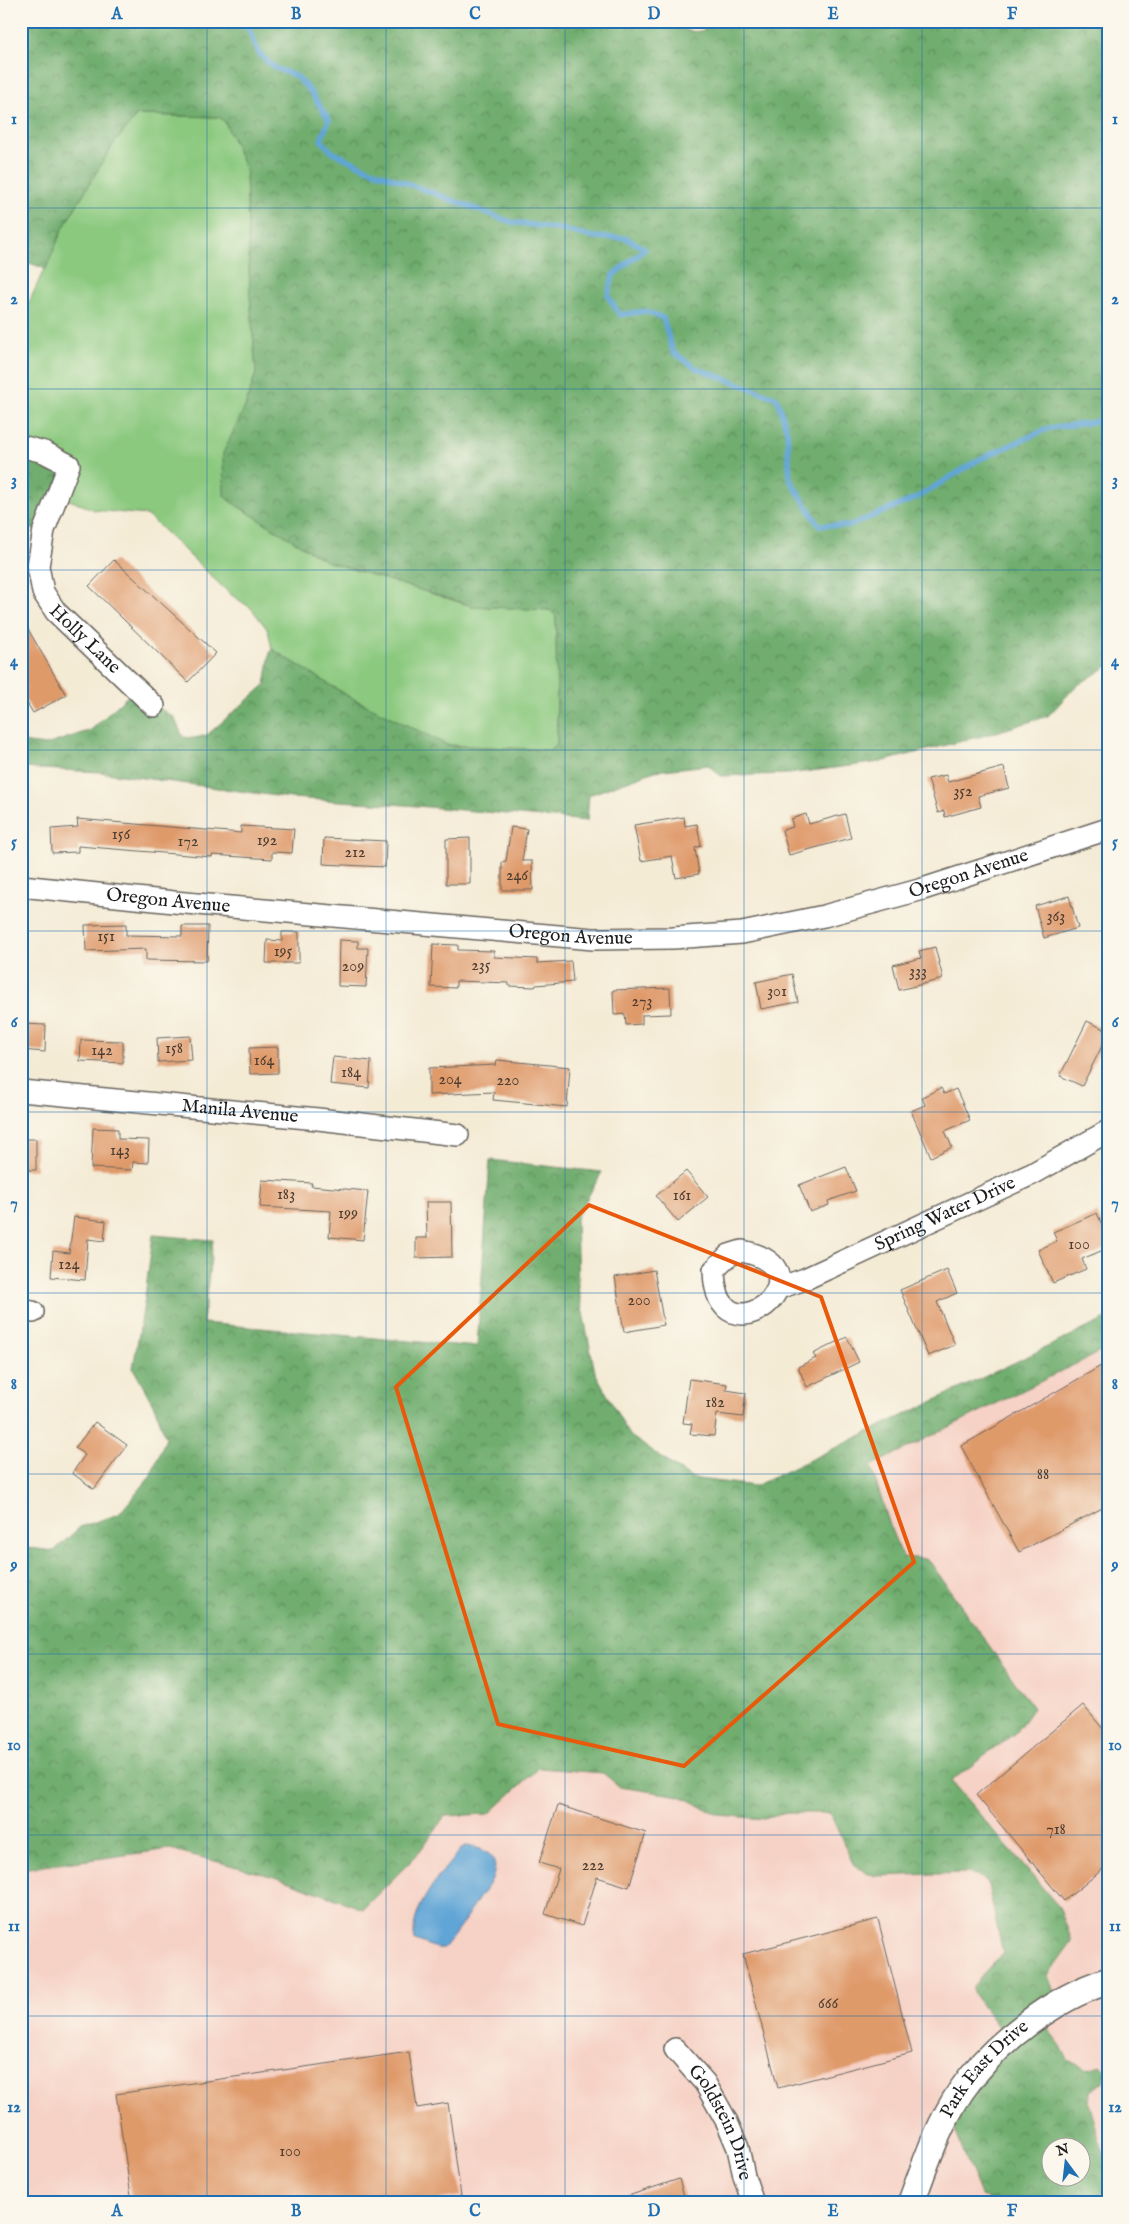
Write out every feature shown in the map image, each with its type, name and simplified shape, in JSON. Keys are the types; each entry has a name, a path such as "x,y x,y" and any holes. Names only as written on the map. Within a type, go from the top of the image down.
{"street":[{"name":"Holly Lane","path":"21,446 44,452 69,465 44,530 38,566 43,592 56,612 154,706"},
{"name":"Oregon Avenue","path":"21,886 174,902 593,939 673,938 742,932 824,916 923,889 1108,829"},
{"name":"Manila Avenue","path":"21,1091 318,1119 458,1136"},
{"name":"Spring Water Drive","path":"779,1288 805,1279 1034,1173 1108,1131"},
{"name":"Park East Drive","path":"911,2203 941,2126 961,2091 984,2063 1010,2038 1038,2016 1068,1998 1108,1981"},
{"name":"Goldstein Drive","path":"675,2049 705,2083 727,2122 738,2148 744,2176 753,2203"}],"highlighted area":[{"path":"589,1205 821,1297 914,1562 684,1766 498,1724 396,1387"}],"shaded area":[{"path":"1108,1348 1108,2168 1089,2103 1090,2091 1044,2024 1057,2001 1047,1975 1072,1941 1010,1848 951,1781 1015,1733 903,1557 892,1532 871,1466"},
{"path":"538,1768 603,1773 620,1787 681,1796 720,1815 764,1819 786,1813 830,1813 854,1865 875,1876 967,1873 987,1881 1003,1953 973,1986 973,1993 1005,2036 981,2196 997,2203 21,2203 21,1869 170,1849 278,1878 363,1909 417,1855 445,1816 489,1814"}],"green space":[{"path":"21,21 660,21 689,31 696,31 710,27 716,21 834,21 839,23 839,21 1108,21 1108,666 1075,687 1048,716 990,734 880,762 788,774 721,776 708,765 655,771 589,795 587,821 405,805 291,798 99,772 21,768 21,742 46,745 91,730 132,692 174,717 183,737 195,738 207,735 265,685 272,649 348,696 447,745 551,750 557,744 556,616 550,610 472,606 326,561 228,500 224,495 223,453 245,407 256,373 250,295 246,170 225,122 219,117 137,115 112,146 62,230 46,269 21,260"},
{"path":"137,115 219,117 225,122 246,169 250,295 256,373 245,407 228,500 326,561 472,606 550,610 556,616 557,744 551,750 447,745 348,696 272,649 268,630 251,608 230,594 146,515 95,510 59,496 21,443 21,320 62,230 112,146"},
{"path":"21,443 65,464 38,530 21,527"},
{"path":"490,1160 602,1172 576,1218 578,1288 595,1372 629,1435 691,1478 755,1486 1108,1318 1108,1348 871,1466 892,1532 903,1557 928,1559 1033,1708 1015,1733 951,1781 1059,1907 1072,1941 1048,1975 1057,2001 1044,2024 1061,2046 1068,2060 1086,2069 1101,2065 1108,2072 1103,2082 1090,2091 1089,2103 1108,2168 1108,2203 997,2203 981,2196 947,2110 1005,2036 973,1993 973,1986 1003,1953 987,1881 967,1873 875,1876 854,1866 830,1813 786,1813 764,1819 719,1815 680,1796 620,1787 603,1773 539,1768 489,1814 445,1816 417,1855 363,1909 278,1878 170,1849 21,1869 21,1547 54,1551 80,1527 119,1514 150,1477 166,1438 155,1408 133,1368 153,1235 213,1240 203,1323 477,1347"}],"water":[{"path":"464,1846 480,1849 491,1856 495,1867 490,1883 444,1948 433,1947 415,1940 414,1928 422,1903 429,1890"}],"building":[{"path":"114,560 216,653 188,682 89,586"},
{"path":"21,617 66,695 33,713 21,693"},
{"path":"1004,767 1009,788 978,796 981,807 945,817 944,811 938,813 928,779 946,775 948,782"},
{"path":"806,814 809,824 845,814 851,838 789,855 782,830 793,827 791,819"},
{"path":"684,817 685,826 697,824 701,846 695,848 699,874 676,878 672,856 641,861 634,825"},
{"path":"77,819 241,833 241,826 294,829 292,853 272,852 272,859 212,855 212,857 78,846 78,852 52,853 51,829 78,827"},
{"path":"511,827 527,829 522,861 532,861 533,890 502,890 502,862 506,861"},
{"path":"324,838 386,841 385,867 323,864"},
{"path":"470,838 470,884 446,884 446,839"},
{"path":"1069,896 1078,928 1044,938 1035,906"},
{"path":"126,924 126,935 182,936 182,926 208,926 207,961 146,960 146,949 86,951 85,925"},
{"path":"282,932 299,932 299,963 266,963 267,940 282,941"},
{"path":"339,940 358,941 358,948 368,948 366,987 338,986"},
{"path":"433,944 458,945 458,950 494,951 494,957 537,959 537,963 571,961 573,982 536,985 535,987 509,986 509,983 456,981 456,988 431,987"},
{"path":"935,947 943,979 899,990 893,965 921,958 919,951"},
{"path":"792,974 798,1002 761,1009 756,982"},
{"path":"670,988 671,1014 642,1015 642,1024 626,1025 625,1014 614,1015 613,990"},
{"path":"1087,1021 1108,1031 1108,1034 1082,1086 1060,1076"},
{"path":"21,1024 46,1025 45,1052 21,1050"},
{"path":"190,1036 192,1060 158,1062 157,1038"},
{"path":"81,1040 123,1041 123,1063 80,1061"},
{"path":"278,1047 278,1073 250,1074 249,1048"},
{"path":"333,1057 371,1061 369,1088 330,1084"},
{"path":"497,1060 570,1067 567,1107 493,1100 494,1092 429,1095 429,1068 496,1065"},
{"path":"941,1088 944,1094 956,1089 970,1120 945,1131 952,1147 931,1157 911,1111 925,1105 922,1097"},
{"path":"93,1128 118,1129 118,1139 149,1140 148,1163 133,1162 132,1170 91,1168"},
{"path":"21,1139 36,1139 36,1170 21,1170"},
{"path":"846,1167 856,1191 828,1201 829,1205 810,1212 799,1185"},
{"path":"686,1171 708,1197 678,1222 656,1196"},
{"path":"262,1180 312,1183 311,1186 368,1191 363,1240 329,1237 331,1211 260,1207"},
{"path":"426,1202 451,1202 452,1257 416,1258 416,1238 427,1238"},
{"path":"1097,1213 1108,1238 1108,1248 1082,1259 1086,1269 1053,1283 1038,1250 1057,1241 1053,1232"},
{"path":"74,1217 106,1221 104,1241 88,1239 85,1280 51,1277 53,1251 69,1253"},
{"path":"654,1270 664,1325 624,1332 615,1277"},
{"path":"947,1270 957,1293 937,1302 955,1345 928,1356 900,1290"},
{"path":"847,1337 859,1362 807,1387 798,1367 816,1358 813,1354"},
{"path":"1108,1362 1108,1505 1019,1552 961,1446"},
{"path":"689,1379 727,1384 726,1390 746,1393 743,1417 717,1414 714,1436 690,1434 692,1424 683,1423"},
{"path":"95,1422 127,1445 94,1489 72,1473 85,1455 75,1448"},
{"path":"1083,1705 1108,1735 1108,1865 1064,1901 976,1795"},
{"path":"558,1805 646,1833 629,1887 597,1877 582,1926 545,1914 559,1869 539,1863"},
{"path":"878,1919 912,2053 778,2088 743,1954"},
{"path":"409,2052 417,2108 448,2103 461,2196 427,2201 427,2203 132,2203 116,2094"},
{"path":"679,2179 686,2203 616,2203 616,2200"}],"waterway":[{"path":"231,21 248,28 260,55 275,68 296,76 310,91 329,120 321,140 332,152 366,168 511,222 560,229 593,237 626,238 645,249 613,275 608,296 620,315 645,311 663,318 673,352 696,368 777,398 787,431 790,480 819,525 849,526 916,498 980,459 1049,428 1102,421 1108,426"}]}
